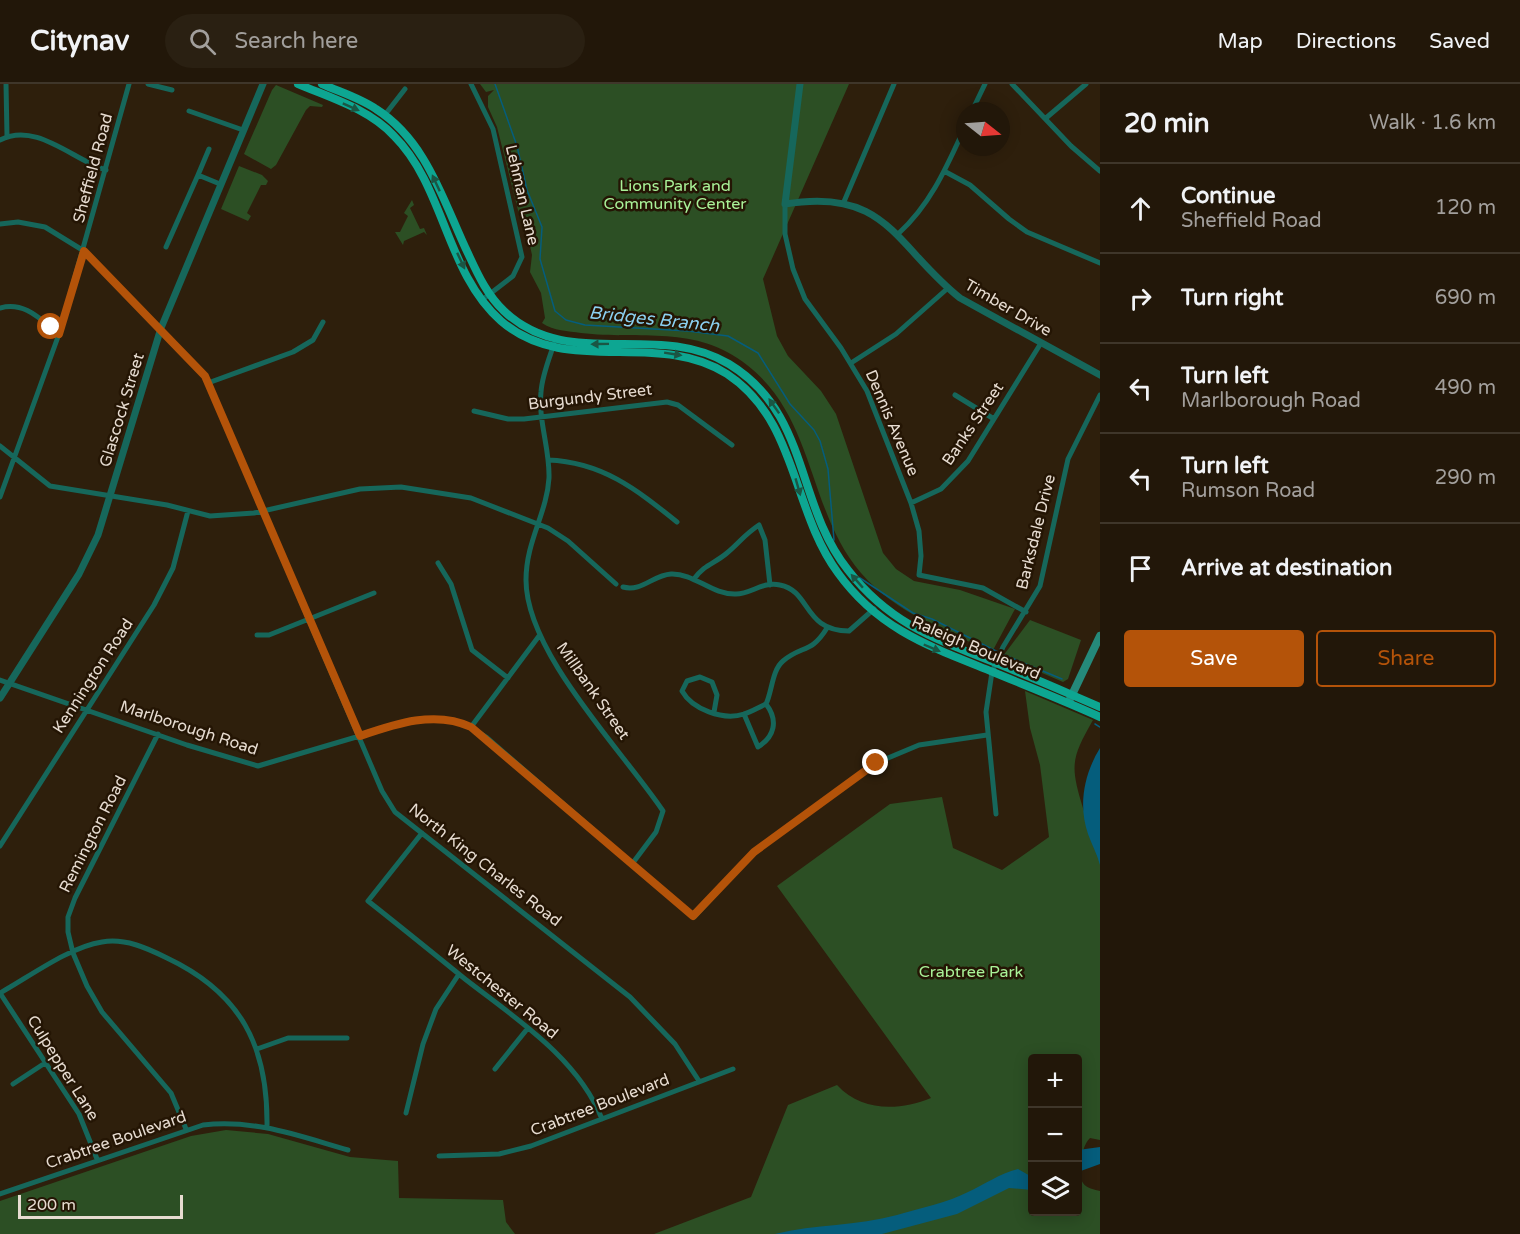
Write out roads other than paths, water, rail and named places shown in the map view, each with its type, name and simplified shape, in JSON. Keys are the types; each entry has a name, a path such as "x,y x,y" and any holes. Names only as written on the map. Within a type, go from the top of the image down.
{"main road":[{"path":"298,84 400,128 423,158 482,284 515,320 554,344"},
{"path":"322,84 359,100 382,119 415,163 482,300 509,328 554,344"},
{"name":"Raleigh Boulevard","path":"554,344 670,344 716,357 742,373 768,397 785,423 796,447 816,515 828,540 847,569 878,603 921,633 1100,707"},
{"name":"Raleigh Boulevard","path":"554,344 593,353 668,353 712,366 736,381 760,404 777,428 808,519 820,545 839,575 872,610 916,641 1099,717"},
{"path":"1069,703 1100,636"}],"street":[{"path":"6,84 7,136"},
{"name":"Sheffield Road","path":"0,497 59,334 129,84"},
{"path":"148,84 172,90"},
{"name":"Glascock Street","path":"0,698 79,574 98,535 161,328 263,84"},
{"name":"Lehman Lane","path":"471,84 493,129 522,257 513,276 482,300"},
{"name":"Dennis Avenue","path":"800,84 785,204 785,234 793,269 806,299 851,363 867,391 911,503 919,531 921,556 919,575 983,588 1026,612"},
{"path":"843,204 894,84"},
{"path":"977,102 986,84"},
{"path":"1012,84 1071,146 1100,171"},
{"path":"1046,118 1086,84"},
{"path":"382,119 405,89"},
{"path":"189,111 243,130"},
{"path":"0,140 7,136 21,135 43,140 106,170"},
{"path":"898,233 918,214 944,171 956,145"},
{"path":"166,247 208,149"},
{"path":"944,171 970,185 1027,232 1100,264"},
{"path":"198,175 220,183"},
{"name":"Timber Drive","path":"785,204 814,201 843,204 872,215 898,233 960,298 1100,375"},
{"name":"North King Charles Road","path":"0,224 18,222 45,227 84,251 161,328 208,383 382,791 395,812 630,997 675,1044 699,1082"},
{"path":"851,363 896,334 948,288"},
{"path":"0,308 10,306 26,309 59,334"},
{"path":"208,383 293,352 313,340 324,322"},
{"name":"Banks Street","path":"911,503 941,489 954,477 994,419 1041,343"},
{"name":"Millbank Street","path":"554,344 541,392 548,460 546,497 529,546 526,582 529,608 539,636 555,664 663,811 656,832 632,864"},
{"name":"Barksdale Drive","path":"996,814 986,712 992,672 995,663 1026,612 1044,571 1068,459 1100,394"},
{"path":"955,395 994,419"},
{"name":"Burgundy Street","path":"474,411 508,419 667,402 678,405 732,445"},
{"path":"0,446 50,486 210,516 234,516 360,489 401,487 432,490 489,503 537,524 568,541 616,584"},
{"path":"548,460 573,461 595,468 647,498 677,522"},
{"name":"Kennington Road","path":"0,846 154,604 173,568 188,511"},
{"path":"694,579 704,566 725,555 743,535 759,525 765,540 770,585"},
{"path":"438,563 451,584 472,650 508,678"},
{"path":"623,587 631,589 670,574 694,579 718,592 737,594 770,585 790,589 818,623 827,628 849,631 878,603"},
{"path":"257,635 269,635 374,593"},
{"path":"714,712 717,695 712,682 700,677 687,681 682,691 686,699 698,707 714,712 733,716 744,714 766,704 777,669 783,660 812,648 827,628"},
{"path":"471,727 539,636"},
{"name":"Marlborough Road","path":"0,680 245,764 258,766 430,718 451,720 471,727 693,916 754,852 876,763 919,745 987,735"},
{"path":"744,714 758,747 769,740 772,734 771,711 766,704"},
{"name":"Remington Road","path":"158,734 75,898 68,917 68,932 73,952 102,1012 171,1093 186,1129"},
{"name":"Westchester Road","path":"422,833 368,901 528,1028 582,1083 595,1101 602,1119"},
{"path":"0,993 73,952 90,945 117,941 148,948 208,981 236,1010 257,1049 267,1094 267,1126"},
{"path":"406,1113 423,1044 436,1009 459,974"},
{"name":"Culpepper Lane","path":"0,993 79,1114 97,1159"},
{"path":"495,1070 528,1028"},
{"path":"257,1049 288,1038 347,1038"},
{"path":"13,1084 45,1063"},
{"name":"Crabtree Boulevard","path":"439,1156 513,1151 733,1069"},
{"name":"Crabtree Boulevard","path":"0,1194 186,1129 228,1122 267,1126 348,1150"}],"water":[{"path":"1100,748 1100,865 1085,823 1083,801 1090,768"},
{"path":"1100,1147 1100,1164 1082,1171 1082,1149"},
{"path":"1018,1169 1028,1175 1028,1190 1009,1188 957,1214 882,1234 775,1234 897,1215 951,1199"}],"waterway":[{"name":"Bridges Branch","path":"495,84 517,146 527,190 542,227 540,259 555,311 566,320 585,325 688,331 728,336 758,353 790,404 814,430 820,441 828,469 834,540"},
{"name":"Bridges Branch","path":"860,578 913,613 932,619 998,652"},
{"name":"Bridges Branch","path":"1002,654 1062,679"},
{"name":"Bridges Branch","path":"1095,724 1100,727"}],"park label":[{"name":"Lions Park and Community Center","path":"675,195"},
{"name":"Crabtree Park","path":"971,972"}]}
